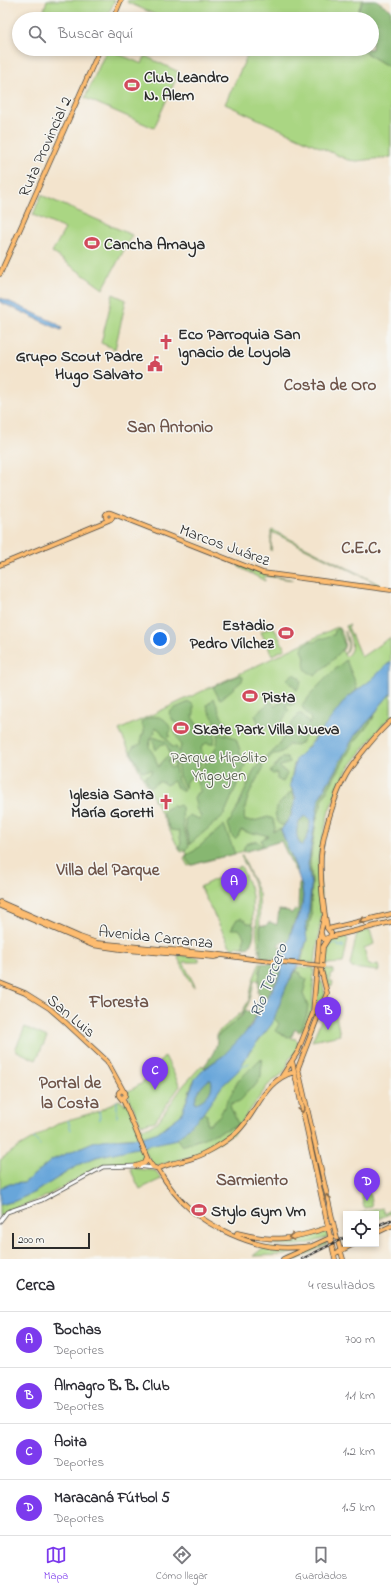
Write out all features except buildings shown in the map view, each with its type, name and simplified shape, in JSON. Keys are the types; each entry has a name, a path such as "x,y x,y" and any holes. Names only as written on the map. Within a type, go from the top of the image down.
{"main road":[{"path":"116,12 121,0"},
{"name":"Ruta Provincial 2","path":"0,274 97,56"},
{"name":"Marcos Juárez","path":"109,519 113,515 111,513 263,572 391,590"},
{"name":"Marcos Juárez","path":"0,565 109,519 125,519"},
{"path":"343,1259 336,1235 299,1071 299,1065 327,989 321,973 324,944 331,933 328,928 324,902 321,854 332,808 346,774 391,721"},
{"name":"Avenida Carranza","path":"0,902 97,943 323,966"},
{"path":"158,1169 166,1165 196,1157 236,1134 268,1089 282,1076 292,1060 305,1035 314,1011 321,932 324,916 324,902"},
{"name":"Avenida Carranza","path":"0,906 92,945 175,954 214,957 221,956"},
{"path":"321,932 328,928 391,914"},
{"path":"321,932 323,938 329,938 347,932 391,922"},
{"path":"347,932 344,928 348,924"},
{"path":"316,982 320,979 324,981"},
{"name":"San Luis","path":"0,982 25,993 58,1016 107,1061 146,1157"},
{"path":"305,1035 310,1037"},
{"path":"292,1060 296,1061 299,1065"},
{"path":"292,1060 293,1072 335,1259"},
{"path":"282,1076 299,1071"},
{"path":"146,1157 152,1166 158,1169 172,1190 191,1210 221,1229 237,1236 272,1247 312,1246"},
{"path":"136,1166 145,1163 146,1157"},
{"path":"221,1229 245,1236 274,1240 305,1235 334,1226"},
{"path":"379,1232 391,1226"},
{"path":"283,1259 336,1235"},
{"path":"334,1254 348,1247"}],"street":[{"path":"0,1221 7,1212 43,1200 100,1168 136,1166 158,1169"}],"green space":[{"path":"47,0 115,0 109,12 48,12 44,10"},
{"path":"128,0 363,0 357,12 149,12 127,2"},
{"path":"363,0 376,0 391,10 391,68 371,56 379,56 379,12 357,12"},
{"name":"Club Leandro N. Alem","path":"104,56 123,56 142,64 145,56 179,72 154,128 85,98"},
{"path":"247,56 371,56 391,68 391,157 357,161 348,160 225,104"},
{"name":"Cancha Amaya","path":"41,195 132,235 103,289 52,252 65,229 33,215"},
{"path":"113,294 126,300 115,349 101,343"},
{"path":"272,530 375,582 383,587 373,586 374,582 272,532 271,551"},
{"path":"238,565 274,576 294,580 264,576 265,581 239,567"},
{"name":"Parque Hipólito Yrigoyen","path":"347,625 350,625 348,627 361,657 390,638 391,661 371,680 346,699 294,764 290,785 293,793 289,819 282,828 281,841 188,866 184,859 187,854 185,851 180,851 119,730 337,627 345,642 342,651 344,654 348,648 345,631 349,643 348,649 344,655 346,657 351,650"},
{"path":"273,626 285,649 272,655 261,632"},
{"path":"339,628 344,647 333,660 316,675 308,672 304,666 305,657 302,650 303,646 311,641 315,642 320,638 334,635 335,630"},
{"path":"346,660 357,690 346,699 321,731 312,734 309,731 300,744 295,746 289,744 282,752 273,754 262,766 263,769 256,780 245,809 245,821 254,821 268,817 273,819 275,828 273,832 279,829 281,830 298,875 281,841 244,852 244,847 247,843 257,841 263,845 261,840 268,836 258,833 252,834 241,830 235,839 232,836 228,824 235,813 254,770 265,757 276,749 287,732 292,732 290,726 299,714 302,714 309,724 311,719 302,706 322,682"},
{"path":"293,674 299,677 301,682 297,690 287,681 287,679"},
{"path":"240,675 243,677 242,681 221,699 219,698 213,687"},
{"path":"391,693 391,717 383,724 347,770 329,810 318,859 322,911 315,963 301,962 307,940 306,941 306,932 312,915 310,911 312,882 310,862 316,821 323,798 353,744 372,720 379,707"},
{"path":"293,697 296,698 293,705 286,705 287,709 289,710 278,728 267,727 262,732 258,730 258,722 255,715 257,713 270,702 272,702 275,707 278,703"},
{"path":"214,698 222,718 231,726 233,732 221,731 211,715 207,705"},
{"path":"189,702 194,705 194,714 192,717 198,726 207,730 208,728 205,724 207,722 213,729 215,734 214,743 206,743 201,748 203,755 200,757 202,762 195,775 186,781 185,788 179,776 177,761 175,766 174,763 169,760 168,762 170,768 175,767 178,781 184,790 181,791 177,788 174,781 166,785 162,782 158,782 151,787 149,786 145,777 151,773 152,770 142,771 131,752 133,747 141,744 141,737 144,733 144,729 141,722 151,717 159,717 166,722 171,731 169,733 170,736 166,739 159,729 156,728 154,729 155,733 151,737 149,747 155,757 158,767 170,753 166,744 162,744 156,750 152,738 165,741 168,740 172,747 176,747 179,753 181,746 174,730 177,730 181,735 188,733 184,725 174,722 169,713 173,709"},
{"path":"374,715 372,720 353,744 323,798 316,821 310,862 312,882 312,915 306,933 305,927 308,918 311,887 308,864 317,803 355,735"},
{"path":"218,734 228,735 236,739 245,766 224,815 190,844 185,820 189,815 199,819 201,816 195,807 196,804 194,798 196,794 201,791 197,779 199,773 215,749"},
{"path":"282,758 287,758 290,763 280,766 281,769 287,774 283,782 277,779 277,773 273,774 270,772"},
{"path":"292,791 295,800 294,809 284,825 280,824 277,821 277,807"},
{"path":"173,805 175,807 180,805 182,807 183,826 189,846 185,850 181,850 179,848 181,843 179,831 171,830 162,813 164,810"},
{"path":"305,816 310,820 310,827 302,846 299,843 297,830 299,822"},
{"path":"224,825 235,854 193,865 189,863 185,856 194,851"},
{"path":"242,855 259,894 261,958 257,935 257,904 255,891 241,856"},
{"path":"241,866 250,887 252,896 253,933 246,948 236,946 233,948 230,946 200,887"},
{"path":"299,883 301,885 302,892 302,904 291,931 289,944 285,941 278,944 281,954 283,953 281,949 283,946 287,949 284,960 261,958 260,925 265,926 270,922 277,925 279,910 289,911 291,914 294,910 298,910"},
{"path":"241,918 244,920 245,919 247,923 254,925 254,935 247,948 243,946 244,936 239,929 231,929 237,919"},
{"path":"370,930 374,944 364,948 368,964 371,966 378,964 379,970 352,968 350,965 357,933"},
{"path":"346,937 348,939 343,963 325,964 328,942 332,939"},
{"path":"179,955 199,958 199,962 183,962 195,986 193,987 178,958"},
{"path":"260,962 262,963 259,982 256,979 254,981 250,1000 247,1007 238,1019 217,1036 217,1033 242,1012 249,1000 253,980"},
{"path":"262,963 283,965 276,981 250,1026 240,1040 223,1056 205,1068 204,1066 215,1048 217,1036 242,1016 245,1010 253,1013 259,1000 258,993"},
{"path":"298,967 314,968 312,1010 304,1030 299,1032 295,1029 291,1038 296,1039 299,1044 295,1054 289,1059 287,1067 282,1074 268,1085 234,1133 197,1155 155,1166 152,1164 143,1147 183,1134 203,1113 222,1086 238,1071 250,1051 269,1028 288,983"},
{"path":"326,968 333,970 333,974 330,975 330,981 333,982 332,986 328,985 324,970 326,970"},
{"path":"296,971 300,973 303,978 307,979 303,994 308,1006 302,1028 299,1030 295,1029 291,1036 288,1037 275,1031 279,1024 274,1018 288,983"},
{"path":"319,981 322,982 325,994 308,1035 316,1011"},
{"path":"335,1011 340,1035 312,1041 323,1016 331,1014 331,1012"},
{"path":"25,1027 47,1037 36,1060 15,1050"},
{"path":"165,1056 180,1086 155,1121 143,1124 140,1123 127,1092 141,1084"},
{"path":"260,1059 263,1060 261,1066 261,1076 257,1083 254,1087 248,1090 242,1099 238,1102 232,1103 230,1106 238,1124 182,1146 177,1139 203,1113 207,1115 207,1124 210,1124 220,1115 238,1081"},
{"path":"202,1065 205,1068 193,1082 181,1115 155,1134 143,1137 110,1139 93,1142 52,1160 24,1183 10,1184 0,1188 0,1160 61,1122 99,1111 119,1100 126,1105 126,1098 138,1126 146,1127 155,1124 183,1086"},
{"path":"209,1080 212,1081 210,1092 202,1101 195,1103 199,1090"},
{"path":"142,1147 145,1158 142,1162 101,1166 41,1199 5,1212 0,1218 0,1205 15,1201 35,1192 85,1161 108,1153"},
{"path":"130,1169 156,1171 161,1179 140,1189"},
{"path":"369,1191 372,1207 364,1208 361,1193"},
{"path":"383,1208 385,1214 391,1210 391,1213 379,1219 379,1211 370,1211"},
{"path":"325,1230 327,1231 328,1237 307,1244 285,1246 270,1244 306,1237"},
{"path":"326,1241 327,1244 298,1259 289,1259"},
{"path":"264,1247 301,1249 286,1255 253,1256"}],"water":[{"path":"1,298 56,323 62,328 61,330 0,302"},
{"path":"391,661 391,693 374,715 355,735 319,798 308,864 311,887 308,918 305,928 307,939 300,961 286,987 272,1024 250,1051 238,1071 222,1086 203,1113 177,1139 96,1157 80,1164 35,1192 15,1201 0,1205 0,1188 10,1184 24,1183 52,1160 93,1142 143,1137 158,1132 181,1115 195,1079 205,1068 223,1056 250,1028 279,978 292,930 302,907 302,887 281,830 291,816 296,798 290,785 296,759 312,743 346,699 371,680","holes":["305,816 310,820 310,827 302,846 299,843 297,830 299,822","209,1080 211,1080 212,1088 206,1097 195,1103 199,1090"]}],"waterway":[{"path":"327,945 335,943"},
{"path":"337,943 339,947 343,945 343,948"},
{"path":"239,1068 249,1063"},
{"path":"117,1101 117,1117"},
{"path":"99,1111 100,1120"},
{"path":"68,1120 71,1130"},
{"path":"34,1138 40,1145"}],"railway":[{"path":"379,1225 391,1220"},
{"path":"302,1259 343,1238"}],"place":[{"name":"Club Leandro N. Alem","path":"132,85"},
{"name":"Cancha Amaya","path":"92,243"},
{"name":"Eco Parroquia San Ignacio de Loyola","path":"166,342"},
{"name":"Grupo Scout Padre Hugo Salvato","path":"155,364"},
{"name":"Estadio Pedro Vílchez","path":"286,633"},
{"name":"Pista","path":"250,696"},
{"name":"Skate Park Villa Nueva","path":"181,728"},
{"name":"Iglesia Santa María Goretti","path":"166,802"},
{"name":"Bochas","path":"234,901"},
{"name":"Almagro B. B. Club","path":"328,1030"},
{"name":"Aoita","path":"155,1090"},
{"name":"Maracaná Fútbol 5","path":"367,1201"},
{"name":"Stylo Gym Vm","path":"199,1210"}],"district":[{"name":"Costa de Oro","path":"330,384"},
{"name":"San Antonio","path":"170,426"},
{"name":"C.E.C.","path":"361,547"},
{"name":"Villa del Parque","path":"108,869"},
{"name":"Floresta","path":"119,1001"},
{"name":"Portal de la Costa","path":"70,1092"},
{"name":"Sarmiento","path":"252,1179"}],"water label":[{"name":"Río Tercero","path":"268,980"}]}
